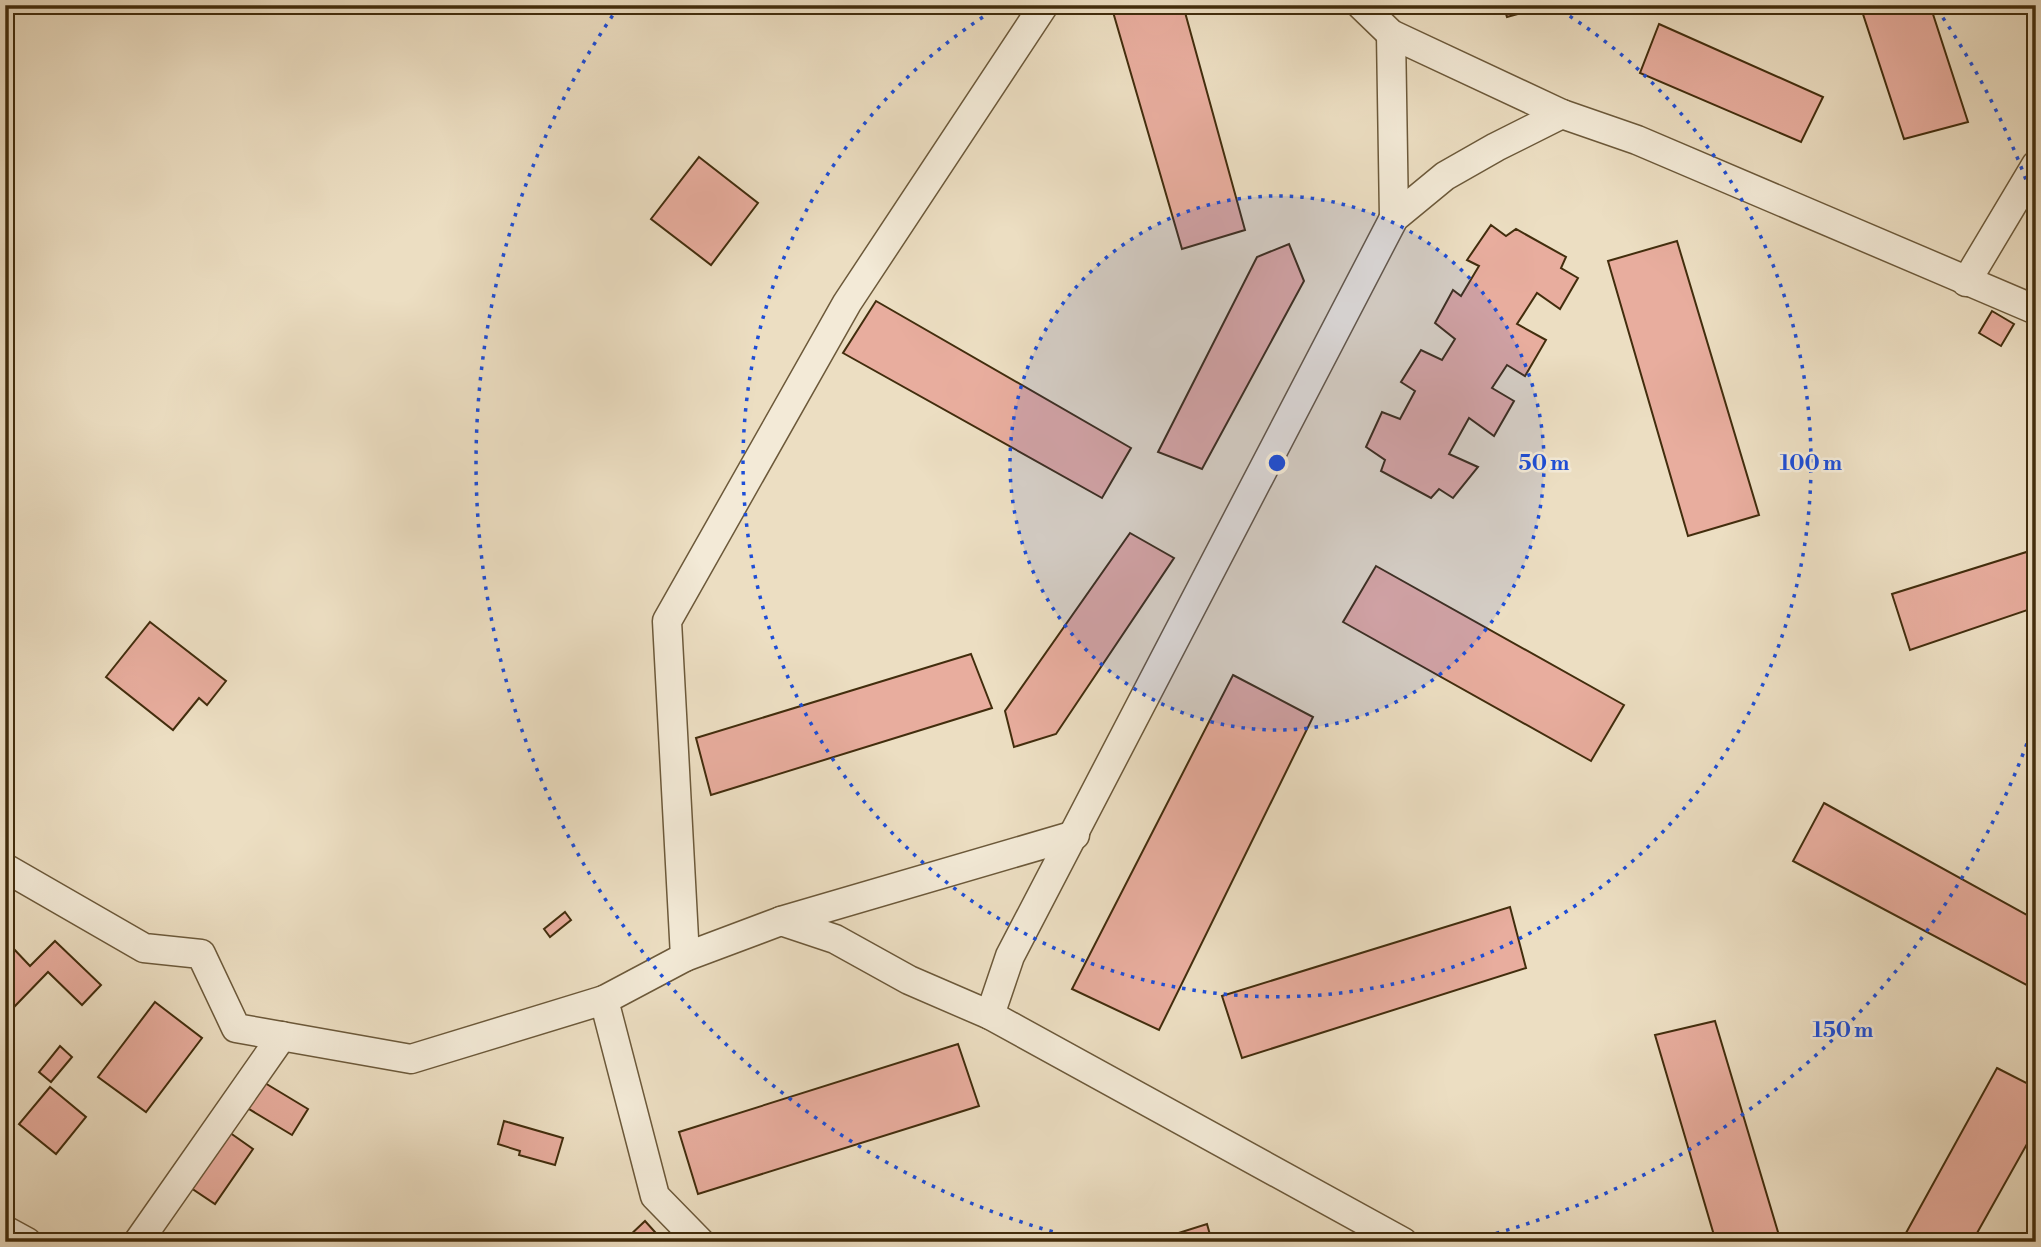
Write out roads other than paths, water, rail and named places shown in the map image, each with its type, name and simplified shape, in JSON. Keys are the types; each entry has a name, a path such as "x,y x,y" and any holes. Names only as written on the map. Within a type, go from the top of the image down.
{"street":[{"path":"685,957 667,621 847,303 1044,5"},
{"path":"1361,5 1391,34 1562,114 1637,140 2036,310"},
{"path":"1391,34 1394,218"},
{"path":"990,1015 1010,956 1394,218 1445,176 1562,114"},
{"path":"1966,282 2036,164"},
{"path":"5,868 144,948 201,954 236,1028 411,1059 604,1000 685,957 781,921 1075,835"},
{"path":"781,921 835,939 909,980 990,1015 1403,1242"},
{"path":"604,1000 655,1196 700,1242"},
{"path":"138,1242 282,1036"},
{"path":"5,1230 27,1242"}]}
